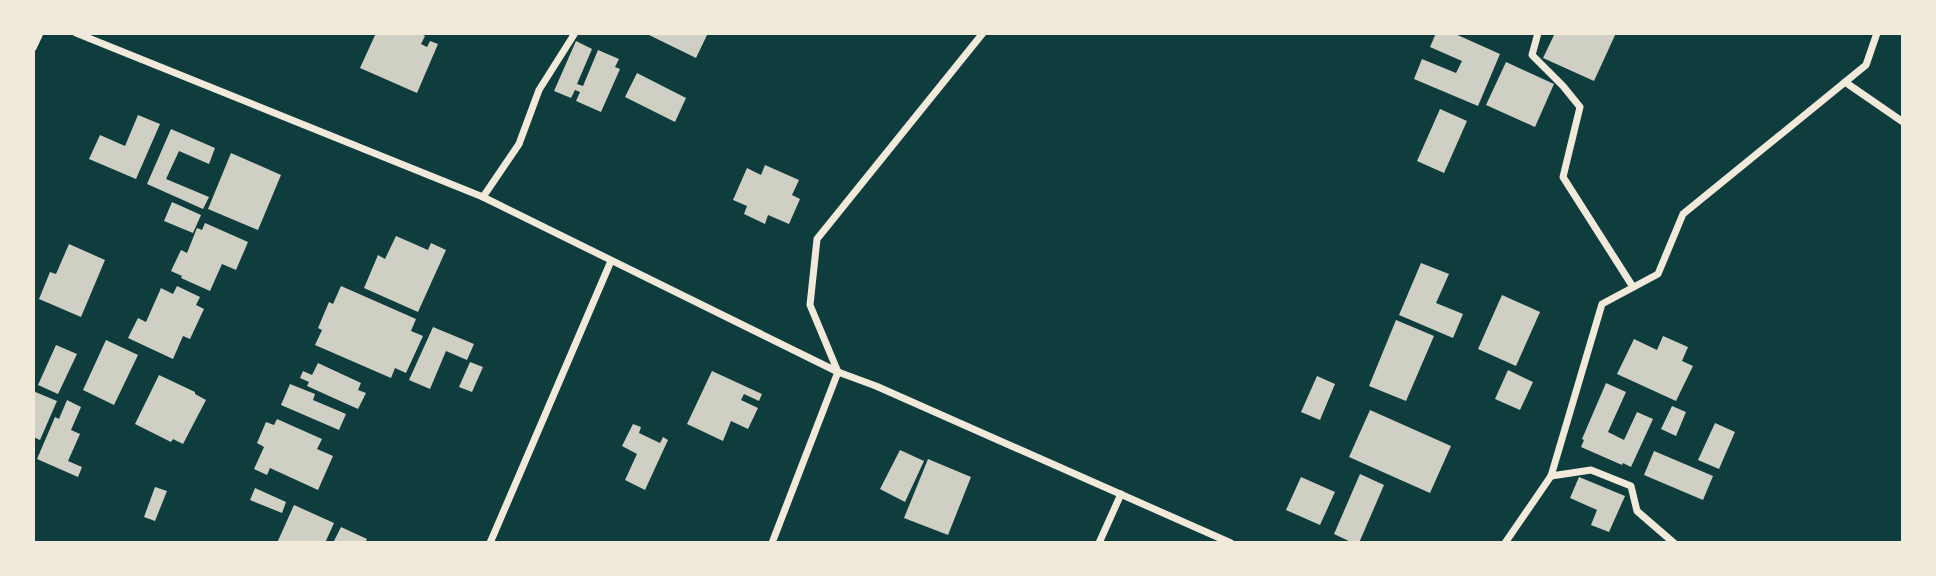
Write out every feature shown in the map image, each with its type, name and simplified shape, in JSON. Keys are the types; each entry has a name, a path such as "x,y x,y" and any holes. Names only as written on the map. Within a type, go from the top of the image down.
{"street":[{"path":"33,48 40,33"},
{"path":"76,33 482,197 838,372 876,386 1231,543"},
{"path":"482,197 519,144 539,90 575,33"},
{"path":"772,543 838,372 810,305 817,239 983,33"},
{"path":"1538,33 1532,55 1580,107 1563,177 1633,287"},
{"path":"1505,543 1551,475 1602,304 1658,274 1683,214 1866,65 1877,33"},
{"path":"1845,82 1903,122"},
{"path":"490,543 611,261"},
{"path":"1551,475 1591,470 1631,486 1637,511 1674,543"},
{"path":"1099,543 1121,494"}],"building":[{"path":"376,33 420,33 425,36 421,44 427,47 430,41 438,44 417,93 360,68"},
{"path":"645,33 708,33 696,58"},
{"path":"1436,33 1453,33 1500,54 1478,106 1414,79 1422,59 1456,73 1462,61 1430,47"},
{"path":"1555,33 1616,33 1594,81 1543,58"},
{"path":"576,41 592,49 577,84 583,86 598,50 619,59 615,67 620,69 601,112 576,101 580,92 575,90 571,98 554,91"},
{"path":"1506,62 1554,84 1535,127 1486,105"},
{"path":"637,73 686,98 675,122 625,97"},
{"path":"1440,109 1467,121 1444,173 1417,161"},
{"path":"138,115 160,124 136,179 89,159 100,135 125,146"},
{"path":"171,129 215,148 209,164 179,151 166,179 209,197 203,209 147,184"},
{"path":"231,153 281,175 258,230 208,209"},
{"path":"765,165 799,180 792,195 800,199 789,224 768,215 765,224 744,214 747,206 733,200 747,168 761,175"},
{"path":"172,202 201,215 193,233 164,221"},
{"path":"205,223 248,242 236,270 222,264 210,291 171,271 181,250 187,253 197,228 202,230"},
{"path":"396,236 428,250 431,243 446,250 418,312 364,288 378,255 385,259"},
{"path":"69,244 105,260 81,317 39,299 50,272 56,274"},
{"path":"1421,263 1449,274 1436,303 1463,314 1453,338 1399,315"},
{"path":"177,286 200,297 196,305 204,309 190,339 183,336 173,359 128,338 138,318 146,322 161,288 173,294"},
{"path":"341,286 416,319 411,331 423,336 406,373 395,368 391,378 315,345 322,330 318,328 329,302 333,304"},
{"path":"1502,295 1540,312 1516,366 1478,349"},
{"path":"1396,320 1434,336 1406,401 1369,386"},
{"path":"433,327 474,344 467,360 446,351 430,389 409,380"},
{"path":"1663,336 1688,347 1682,361 1693,366 1676,401 1617,374 1634,339 1657,350"},
{"path":"106,340 138,355 114,405 83,390"},
{"path":"56,345 77,354 58,394 38,385"},
{"path":"470,362 483,367 472,392 459,387"},
{"path":"318,363 361,383 358,390 366,393 358,409 307,386 309,382 300,378 303,371 312,375"},
{"path":"1508,370 1533,382 1520,410 1495,399"},
{"path":"712,371 762,394 759,401 744,394 741,400 758,408 748,429 731,421 723,441 687,424"},
{"path":"159,375 206,400 183,444 173,439 171,442 135,424"},
{"path":"1317,376 1335,384 1320,420 1301,412"},
{"path":"1606,383 1626,392 1608,432 1624,440 1637,412 1653,419 1631,467 1581,447"},
{"path":"290,384 315,394 313,400 346,414 339,430 281,405"},
{"path":"33,391 57,401 40,440 33,437"},
{"path":"67,400 81,407 71,430 80,434 68,461 82,467 78,477 37,459 55,417 59,419"},
{"path":"1672,406 1686,412 1676,436 1661,429"},
{"path":"1370,410 1451,446 1430,493 1349,457"},
{"path":"277,419 322,439 317,449 333,456 318,490 270,468 267,475 254,469 264,447 257,443 266,422 274,425"},
{"path":"1715,423 1735,432 1719,469 1698,460"},
{"path":"633,424 641,427 639,433 660,443 663,437 668,440 645,490 625,480 637,454 622,446"},
{"path":"900,450 924,461 905,502 880,489"},
{"path":"1654,451 1713,476 1703,500 1644,475"},
{"path":"928,459 971,477 948,535 904,518"},
{"path":"1360,474 1384,485 1359,543 1353,543 1334,534"},
{"path":"1301,477 1335,492 1320,525 1286,510"},
{"path":"1579,477 1625,496 1609,532 1591,525 1597,510 1570,498"},
{"path":"155,487 167,491 155,521 144,517"},
{"path":"255,488 286,502 282,513 250,500"},
{"path":"294,505 334,523 325,543 277,543"},
{"path":"341,527 367,539 365,543 333,543"}]}
